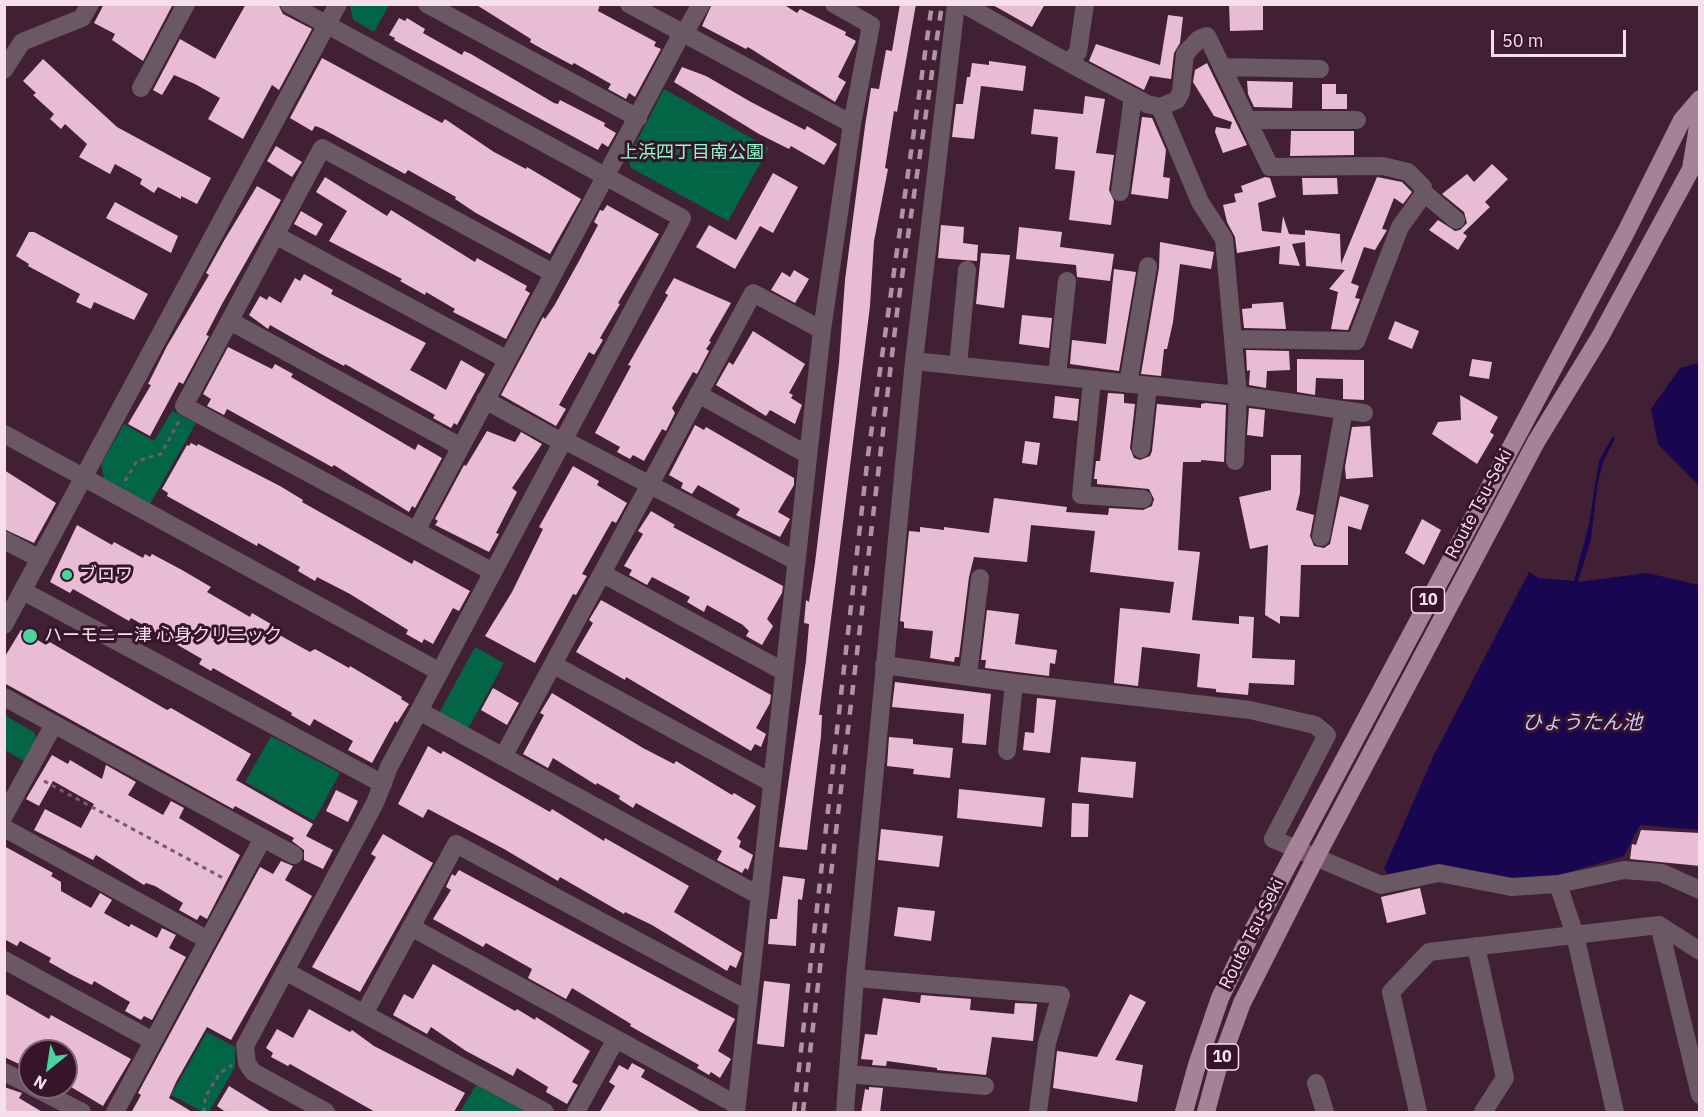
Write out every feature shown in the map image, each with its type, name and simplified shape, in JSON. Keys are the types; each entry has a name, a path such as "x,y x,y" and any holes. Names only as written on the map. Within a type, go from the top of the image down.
{"main road":[{"name":"Route Tsu-Seki","path":"1184,1113 1197,1065 1220,998 1296,849 1626,232 1682,120 1700,99"},
{"name":"Route Tsu-Seki","path":"1206,1113 1217,1071 1242,1003 1316,857 1536,442 1600,337 1691,169 1700,114"}],"street":[{"path":"4,70 22,42 82,18 90,4"},
{"path":"141,88 186,4"},
{"path":"289,4 682,218 389,767 375,803 245,1046 246,1061 253,1072 326,1113"},
{"path":"4,625 85,479 338,4"},
{"path":"427,4 638,118"},
{"path":"629,4 852,123"},
{"path":"416,531 553,273 701,4"},
{"path":"411,927 616,1039 736,1109 822,330 852,123 871,25 834,4"},
{"path":"845,1113 855,978 914,361 956,4"},
{"path":"963,4 1133,97 1160,107 1178,100 1185,54 1199,39 1207,36 1270,167 1383,166 1408,172 1423,187 1423,192 1400,227 1356,340 1234,339"},
{"path":"1069,63 1078,52 1085,4"},
{"path":"1223,68 1320,69"},
{"path":"1120,192 1133,97"},
{"path":"1160,107 1200,202 1224,239 1238,395 1235,461"},
{"path":"1247,120 1357,120"},
{"path":"493,572 184,406 322,148 553,273"},
{"path":"1423,192 1456,220"},
{"path":"275,235 507,359"},
{"path":"1128,384 1148,266"},
{"path":"958,366 967,270"},
{"path":"1057,376 1067,281"},
{"path":"503,757 753,293 822,330"},
{"path":"230,321 461,447"},
{"path":"914,361 1238,395 1364,413"},
{"path":"1092,380 1081,495 1143,499"},
{"path":"1141,449 1148,386"},
{"path":"698,394 808,455"},
{"path":"485,400 796,561"},
{"path":"1321,537 1344,410"},
{"path":"4,434 440,672"},
{"path":"4,540 40,559"},
{"path":"603,574 783,672"},
{"path":"968,675 980,578"},
{"path":"23,591 383,784"},
{"path":"554,665 772,783"},
{"path":"884,665 1014,683 1250,710 1315,725 1327,735 1273,839 1381,885 1439,873 1511,887 1558,884 1624,870 1662,873 1700,890"},
{"path":"1007,751 1014,683"},
{"path":"4,697 294,855"},
{"path":"420,711 760,896"},
{"path":"4,816 54,724"},
{"path":"4,828 208,940"},
{"path":"115,1113 263,838"},
{"path":"364,1014 456,844 748,1000"},
{"path":"1558,884 1575,935 1615,1113"},
{"path":"1659,925 1700,1095"},
{"path":"1418,1113 1391,992 1429,952 1659,925 1700,951"},
{"path":"1476,946 1505,1078 1483,1113"},
{"path":"4,960 153,1041"},
{"path":"285,971 545,1113"},
{"path":"855,978 1061,995 1047,1043 1038,1113"},
{"path":"576,1113 616,1039"},
{"path":"4,1072 18,1079"},
{"path":"848,1074 986,1086"},
{"path":"1316,1083 1325,1113"},
{"path":"56,1099 82,1113"}],"path":[{"path":"117,496 137,461 161,454 186,408"},
{"path":"28,773 238,886"},
{"path":"204,1113 206,1098 220,1072 226,1067 246,1061"}],"green space":[{"path":"350,4 389,5 374,32 353,20"},
{"name":"上浜四丁目南公園","path":"664,89 769,148 728,221 631,168 628,158"},
{"path":"172,411 196,423 150,504 104,479 101,464 124,424 154,441"},
{"path":"475,647 504,663 467,731 439,713"},
{"path":"4,715 34,732 38,743 27,763 5,750"},
{"path":"271,736 340,773 314,821 245,782"},
{"path":"207,1032 235,1047 235,1067 209,1112 203,1112 171,1095"},
{"path":"476,1085 526,1112 460,1112"}],"water":[{"path":"1699,363 1700,486 1658,444 1651,409 1680,368"},
{"name":"ひょうたん池","path":"1613,436 1615,438 1603,462 1597,487 1591,539 1578,582 1647,573 1699,585 1699,830 1640,825 1624,856 1559,875 1516,878 1439,865 1388,874 1384,869 1434,755 1529,572 1539,578 1574,581 1589,524 1599,461"}],"building":[{"path":"104,4 173,4 143,61 112,40 115,34 94,23"},
{"path":"246,4 278,4 283,14 312,29 279,90 272,85 243,139 208,119 220,98 195,84 174,75 162,95 153,90 180,39 215,59"},
{"path":"475,4 600,4 598,11 656,42 654,46 661,49 635,97 629,93 626,99 608,89 611,84 530,42 531,39"},
{"path":"712,4 783,4 797,13 800,9 846,32 845,35 856,41 838,77 846,82 835,102 748,47 746,49 702,26"},
{"path":"900,4 916,4 897,112 894,111 885,168 888,169 874,241 870,306 819,715 822,715 821,736 807,850 779,847 806,661 809,624 804,623 806,600 809,602 815,563 839,363 845,280 865,126 871,88 879,89 886,50 892,51"},
{"path":"991,4 1045,4 1032,27"},
{"path":"1229,4 1263,4 1263,30 1230,31"},
{"path":"1168,15 1183,17 1180,43 1174,53 1171,79 1150,76 1144,90 1089,61 1096,44 1160,65"},
{"path":"399,18 405,21 407,18 425,29 423,33 462,55 464,51 471,54 554,103 558,104 560,100 605,123 604,126 616,133 608,147 602,143 598,150 394,40 395,38 389,35"},
{"path":"322,58 442,123 445,119 494,152 526,169 527,167 581,199 550,254 476,213 455,199 456,197 408,170 405,174 321,128 315,126 312,131 290,118"},
{"path":"43,59 117,127 211,178 197,204 181,196 181,199 158,187 154,193 140,184 142,179 115,164 110,174 79,157 87,144 65,124 61,129 50,119 54,114 33,95 36,93 23,81"},
{"path":"989,61 1026,66 1023,91 981,86 974,139 952,137 956,104 963,104 967,77 970,77 972,63 989,65"},
{"path":"1207,63 1247,145 1223,153 1215,132 1216,127 1230,129 1232,122 1214,116 1193,82 1195,70"},
{"path":"682,67 706,76 805,130 807,126 837,144 824,165 791,146 789,149 759,134 674,82"},
{"path":"1247,81 1293,82 1292,108 1254,107 1248,94"},
{"path":"1322,84 1336,84 1336,94 1347,94 1347,109 1322,109"},
{"path":"1085,96 1105,99 1096,153 1114,155 1109,190 1114,201 1111,225 1069,220 1075,171 1055,169 1058,137 1031,134 1034,109 1083,114"},
{"path":"1142,117 1152,118 1166,150 1163,177 1170,178 1168,199 1131,194"},
{"path":"1291,131 1354,131 1354,155 1290,156"},
{"path":"276,146 302,162 292,177 267,161"},
{"path":"1492,164 1508,179 1485,202 1490,207 1463,233 1467,236 1458,250 1429,230 1438,220 1455,231 1460,230 1467,223 1464,212 1442,194 1467,174 1474,182"},
{"path":"773,173 798,187 773,233 760,226 735,269 696,247 709,225 736,240"},
{"path":"325,177 387,216 391,210 475,262 477,258 527,286 525,290 530,293 506,339 453,312 455,309 426,292 425,295 400,281 402,279 329,241 347,211 316,192"},
{"path":"1265,177 1270,178 1276,197 1258,203 1262,231 1281,233 1283,216 1289,234 1305,235 1305,230 1340,234 1341,264 1377,177 1402,182 1412,192 1403,204 1394,198 1382,229 1387,230 1375,250 1364,247 1351,283 1359,286 1355,298 1360,299 1348,330 1331,329 1338,292 1329,289 1345,270 1306,266 1305,242 1292,244 1300,266 1279,264 1280,246 1237,253 1235,237 1227,222 1223,205 1236,202 1234,194 1243,192 1241,186"},
{"path":"1302,178 1337,178 1338,194 1303,195"},
{"path":"257,186 281,200 222,304 206,335 209,336 183,384 179,382 150,436 128,424 151,385 148,384 167,346 209,275 206,273"},
{"path":"115,202 178,236 171,253 106,218"},
{"path":"607,205 659,234 618,303 620,304 600,338 603,340 594,355 589,352 559,405 566,409 556,426 501,395 543,317 545,319 554,306 579,261 598,225 594,222 600,210 603,211"},
{"path":"301,211 323,224 316,236 294,224"},
{"path":"941,225 964,227 963,243 978,245 977,261 938,258"},
{"path":"1019,227 1062,232 1060,247 1114,254 1110,281 1077,277 1076,265 1016,259"},
{"path":"29,232 34,232 148,294 134,320 94,302 91,309 76,302 80,294 28,266 29,264 16,256"},
{"path":"1160,242 1214,252 1211,269 1180,264 1173,322 1167,349 1164,349 1161,376 1141,374 1159,268"},
{"path":"981,253 1010,255 1004,308 976,304"},
{"path":"1114,269 1136,272 1119,371 1070,364 1072,340 1106,344"},
{"path":"794,270 809,279 795,303 771,290 782,272 790,277"},
{"path":"304,274 333,290 331,294 426,343 410,370 446,390 461,360 485,374 457,425 454,423 451,428 433,418 435,415 345,364 344,366 270,325 268,329 249,315 260,296 267,300 269,296 281,303 295,278 300,281"},
{"path":"674,278 731,303 709,341 711,342 706,349 709,351 697,374 693,372 672,408 675,413 666,431 662,429 644,461 633,455 630,459 617,452 620,447 595,433 631,366 628,365 668,295 665,293"},
{"path":"1283,302 1286,329 1244,328 1242,309 1252,308 1252,304"},
{"path":"1022,315 1052,318 1049,348 1019,344"},
{"path":"1395,321 1419,331 1412,349 1388,339"},
{"path":"753,331 805,364 789,393 793,395 791,398 802,405 795,424 770,410 766,416 716,385 729,362 733,365"},
{"path":"228,347 272,369 275,364 293,374 291,377 415,450 418,444 442,458 415,508 412,506 409,512 334,465 332,467 227,409 224,415 207,406 211,399 203,394"},
{"path":"1246,350 1289,351 1290,370 1267,371 1266,388 1249,385 1250,370 1247,371"},
{"path":"1297,359 1364,360 1364,400 1343,399 1343,379 1316,378 1315,395 1297,392"},
{"path":"1472,359 1492,362 1489,379 1469,376"},
{"path":"1108,393 1124,394 1124,403 1135,404 1130,448 1134,458 1140,460 1150,456 1152,451 1157,404 1201,408 1201,404 1206,403 1226,405 1224,462 1201,460 1201,462 1183,462 1178,550 1200,552 1192,620 1239,624 1239,616 1254,617 1252,658 1295,660 1294,685 1249,683 1248,695 1216,692 1216,689 1197,687 1200,654 1142,647 1138,686 1114,683 1120,608 1170,613 1174,582 1090,572 1095,531 1031,525 1027,562 974,557 969,577 959,657 955,657 954,662 930,658 933,631 904,628 904,622 900,621 909,531 920,532 920,527 944,530 944,527 989,533 994,498 1067,507 1066,512 1108,515 1109,508 1143,510 1152,506 1154,499 1149,489 1097,484 1097,479 1094,479 1096,461 1100,461"},
{"path":"1460,395 1498,417 1490,432 1494,435 1477,464 1432,434 1438,422 1461,420"},
{"path":"1055,396 1079,399 1077,421 1053,418"},
{"path":"1249,408 1265,410 1263,437 1247,435"},
{"path":"695,425 704,430 706,427 794,478 794,485 778,512 790,519 780,537 736,515 740,509 698,485 692,494 681,488 683,483 669,475"},
{"path":"1370,426 1373,477 1346,479 1345,467 1352,427"},
{"path":"487,431 515,442 521,432 542,444 512,488 517,492 489,552 435,525 438,521 435,519 464,465 466,466"},
{"path":"1025,441 1040,443 1037,465 1022,463"},
{"path":"191,443 197,446 198,444 280,486 303,500 302,502 412,564 414,560 470,591 459,611 453,608 433,644 424,639 422,643 406,634 408,630 350,594 317,577 315,581 298,571 300,567 167,496 168,493 162,489 187,445"},
{"path":"1271,455 1301,455 1300,493 1296,510 1314,515 1310,536 1314,546 1324,548 1330,544 1340,496 1369,505 1361,530 1348,526 1348,565 1301,565 1299,617 1280,616 1280,624 1265,615 1268,545 1250,549 1239,497 1271,490"},
{"path":"573,466 599,481 597,485 627,503 616,523 612,521 582,574 587,576 576,595 573,594 535,663 485,636 512,592 543,529 539,527"},
{"path":"4,470 56,503 34,543 4,529"},
{"path":"651,511 675,525 673,527 783,586 782,593 767,619 773,626 762,645 746,636 749,631 743,625 707,605 704,612 687,602 690,597 652,577 647,585 629,575 632,570 624,566 643,534 638,531"},
{"path":"1422,519 1441,530 1424,565 1405,553"},
{"path":"77,525 112,545 114,542 143,558 145,554 150,557 152,554 211,587 207,592 250,617 252,613 276,627 274,632 310,652 315,649 349,668 350,666 402,697 401,699 409,704 397,723 395,721 372,763 348,750 353,741 314,719 310,726 291,715 292,713 213,668 211,671 199,664 202,659 131,618 129,621 73,589 70,593 50,582"},
{"path":"601,600 771,695 770,703 756,728 766,734 761,747 755,744 751,751 626,677 625,680 576,652 593,623 589,620"},
{"path":"987,610 1019,614 1015,644 1057,650 1055,664 1050,663 1049,676 985,668 986,660 981,660"},
{"path":"21,630 46,645 48,641 167,710 171,708 251,754 236,780 313,824 306,836 333,850 323,869 304,860 304,850 292,841 294,838 235,806 233,809 4,683 4,658"},
{"path":"895,682 991,694 986,745 962,743 964,714 892,707"},
{"path":"493,688 519,703 507,725 481,710"},
{"path":"552,693 643,748 674,764 676,761 732,795 734,793 756,806 737,838 741,841 739,847 753,855 748,870 745,868 742,873 717,860 722,851 636,803 633,808 619,799 620,796 597,783 596,785 553,758 548,768 523,754 544,715 540,713"},
{"path":"1037,698 1056,700 1050,753 1023,750 1025,732 1034,733"},
{"path":"889,737 913,739 913,744 953,748 950,778 913,774 914,769 887,766"},
{"path":"428,746 441,754 443,751 550,812 552,809 604,841 605,838 689,886 674,912 742,953 736,968 730,965 727,971 652,925 625,912 624,914 560,877 558,881 504,849 428,809 423,818 398,804"},
{"path":"52,755 68,764 70,760 102,779 106,765 136,782 128,795 163,815 171,801 184,808 179,818 240,855 207,919 200,915 197,920 179,910 183,903 155,886 146,883 144,885 96,855 93,860 34,830 45,809 81,828 94,804 53,781 39,806 26,799"},
{"path":"1081,757 1136,762 1133,798 1078,792"},
{"path":"959,789 1045,798 1042,827 957,818"},
{"path":"336,790 358,801 348,822 326,811"},
{"path":"1072,803 1089,804 1088,837 1071,837"},
{"path":"881,829 943,836 939,867 878,860"},
{"path":"1641,830 1700,833 1700,866 1630,859 1632,844 1636,845"},
{"path":"383,834 433,863 360,992 312,967 376,857 371,854"},
{"path":"4,846 53,873 51,876 61,882 61,891 91,908 100,893 112,900 104,913 129,927 131,924 157,938 162,928 176,935 169,948 186,957 152,1020 144,1016 141,1020 125,1011 130,1002 94,981 92,985 72,975 49,962 51,958 20,941 17,946 4,939"},
{"path":"281,861 293,866 285,880 312,896 231,1040 207,1027 176,1082 169,1098 194,1113 131,1113 141,1095 138,1093 260,867 273,874"},
{"path":"459,870 735,1019 718,1051 731,1059 720,1078 711,1072 709,1075 697,1068 699,1065 630,1026 631,1024 572,988 566,999 528,978 532,969 486,943 483,947 433,919 451,890 446,887 452,874 455,876"},
{"path":"783,876 805,879 802,900 798,899 796,946 768,944 770,919 777,919"},
{"path":"1420,888 1426,914 1387,923 1381,897"},
{"path":"898,907 935,911 931,941 894,936"},
{"path":"433,964 515,1011 517,1009 535,1020 536,1017 590,1051 572,1082 578,1085 567,1104 546,1092 548,1087 517,1068 513,1076 466,1051 431,1027 427,1034 393,1015 404,994 413,999"},
{"path":"764,981 790,984 784,1047 757,1044"},
{"path":"4,993 49,1019 51,1015 131,1059 103,1106 78,1091 78,1039 18,1039 18,1063 4,1057"},
{"path":"1130,994 1146,1002 1115,1060 1143,1065 1137,1102 1053,1088 1057,1051 1097,1057"},
{"path":"921,995 971,999 970,1010 1014,1014 1015,1003 1037,1004 1033,1041 992,1037 986,1075 937,1070 937,1068 887,1061 886,1066 872,1065 873,1060 861,1059 865,1034 877,1035 883,998 920,1003"},
{"path":"309,1009 350,1032 352,1030 374,1046 465,1093 454,1112 377,1113 290,1064 288,1066 271,1057 273,1053 266,1048 277,1029 293,1038"},
{"path":"632,1063 645,1070 641,1077 703,1113 599,1113 615,1086 609,1082 619,1065 628,1070"},
{"path":"229,1086 273,1113 227,1113 217,1106"},
{"path":"4,1087 18,1092 18,1099 44,1113 4,1113"},
{"path":"869,1087 883,1088 880,1113 861,1113 865,1089 869,1090"}],"railway":[{"path":"794,1112 868,455 932,4"},
{"path":"803,1112 898,304 942,4"}],"place":[{"name":"ブロワ","path":"67,575"},
{"name":"ハーモニー津 心身クリニック","path":"30,636"}]}
